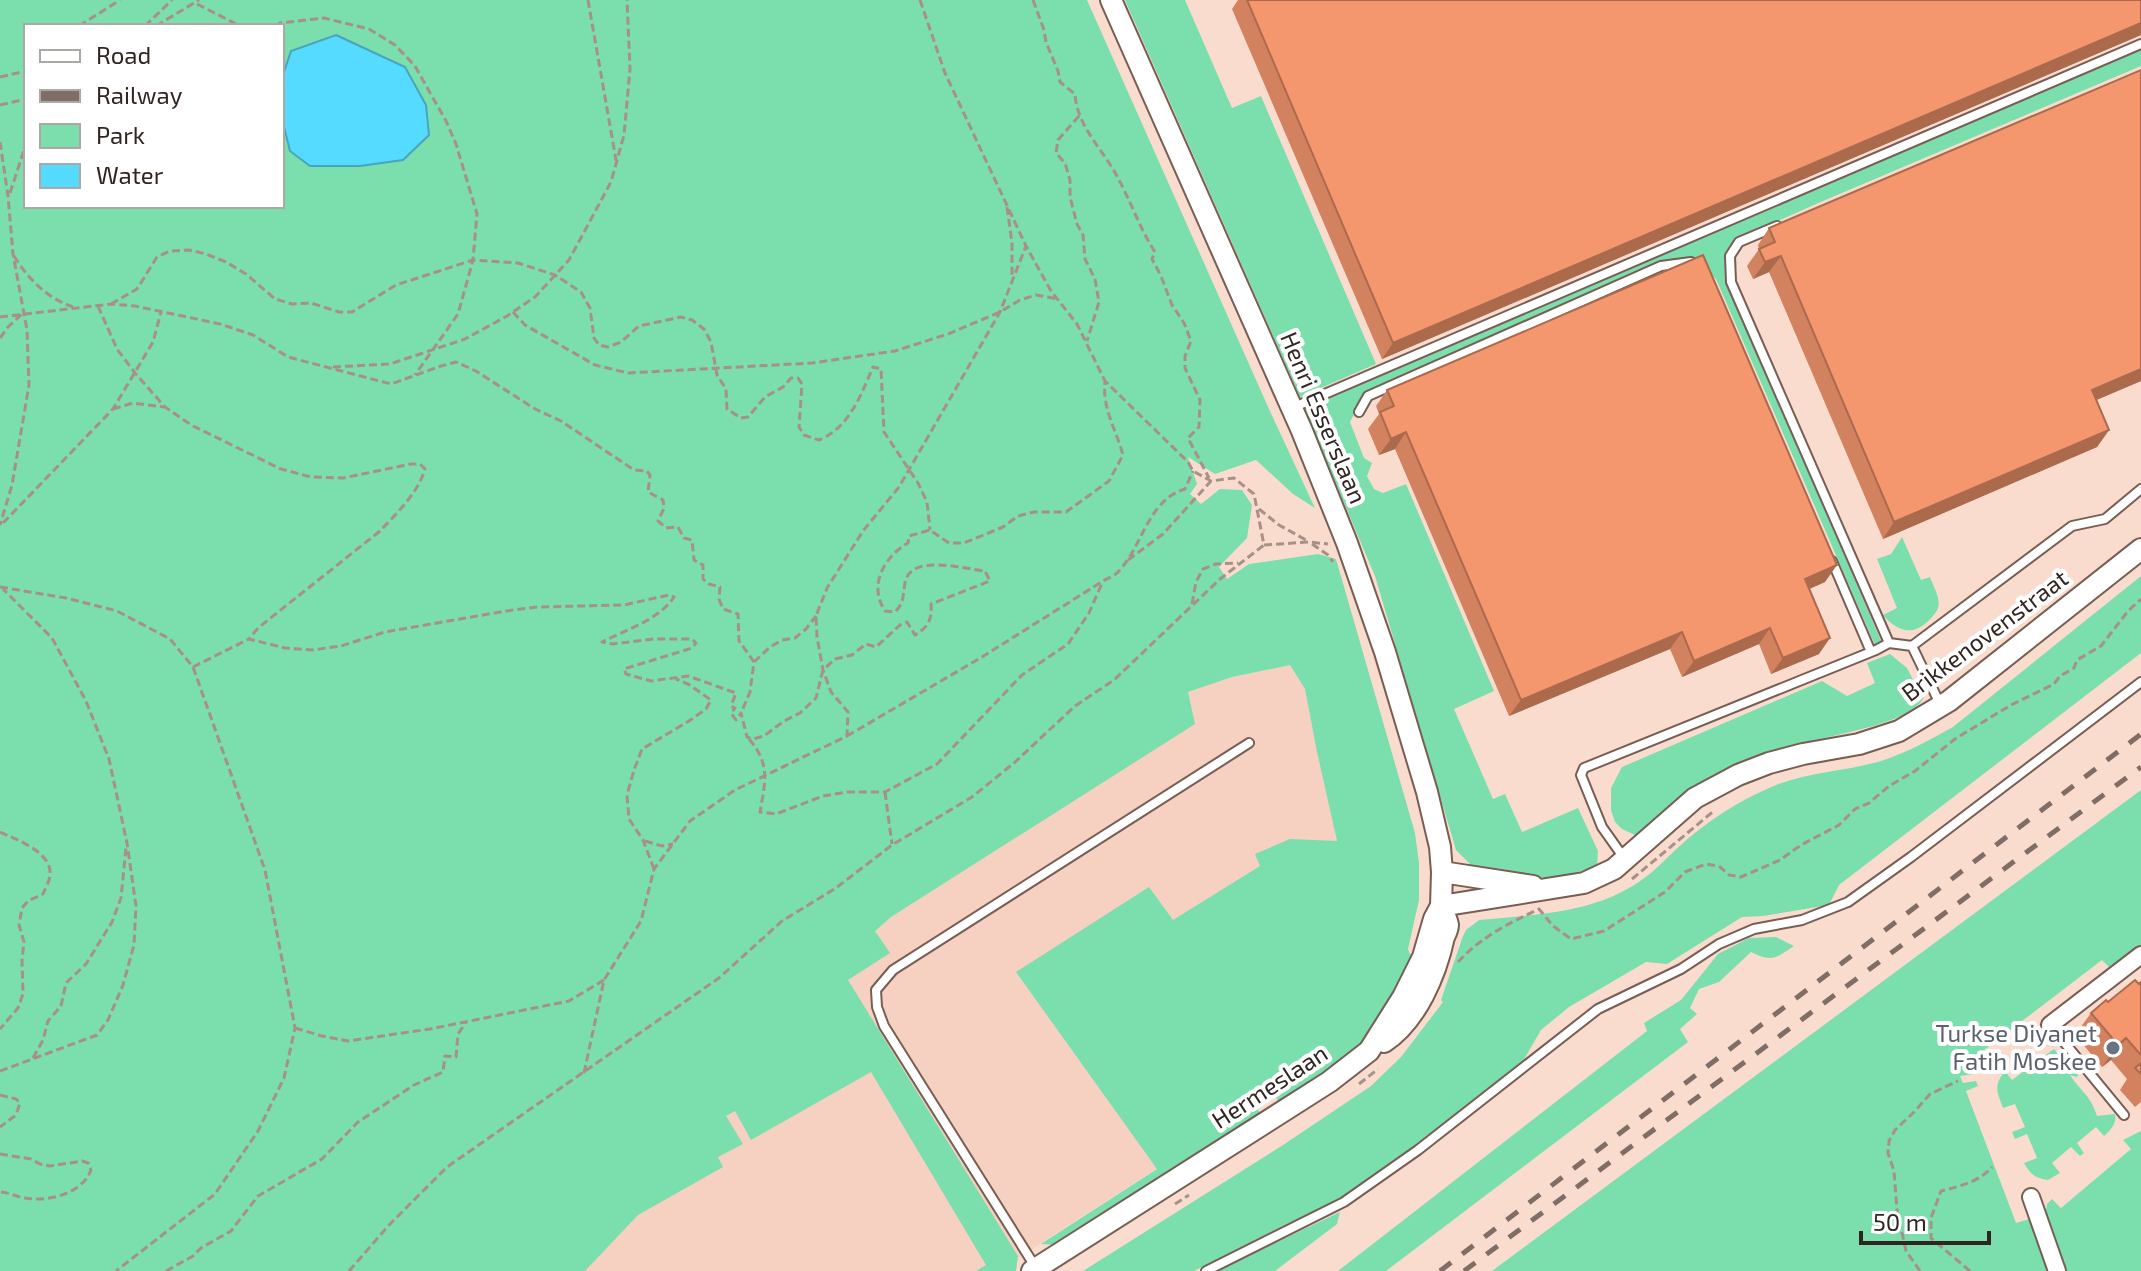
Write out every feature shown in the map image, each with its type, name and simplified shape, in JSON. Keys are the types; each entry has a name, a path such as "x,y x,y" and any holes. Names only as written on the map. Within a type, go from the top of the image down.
{"street":[{"name":"Henri Esserslaan","path":"1111,0 1291,408 1347,543 1385,652 1427,792 1440,847 1442,872"},
{"name":"Brikkenovenstraat","path":"1441,906 1553,898 1614,869 1695,798 1738,775 1792,757 1859,744 1899,731 1941,706 2141,549"},
{"name":"Brikkenovenstraat","path":"1442,872 1553,898"},
{"path":"1441,906 1442,872"},
{"name":"Hermeslaan","path":"1034,1270 1329,1082 1391,1037 1412,1014 1442,949 1448,924 1441,906"},
{"path":"2050,1025 2141,955"},
{"path":"2031,1197 2057,1271"}],"lane":[{"path":"1291,408 2141,44"},
{"path":"1782,224 1739,242 1730,256 1731,282 1889,643"},
{"path":"1359,412 1368,396 1661,266 1691,262 1701,270"},
{"path":"1625,860 1602,827 1581,775 1584,768 1889,643 1912,646 2072,526 2105,519 2141,489"},
{"path":"1828,551 1871,652"},
{"path":"1912,646 1941,706"},
{"path":"1206,1271 1344,1202 1418,1150 1598,1009 1681,969 1719,944 1754,929 1802,920 1848,902 2141,682"},
{"path":"1034,1270 884,1026 877,1007 876,990 893,970 1249,743"},
{"path":"2050,1025 2124,1115"}],"path":[{"path":"82,24 120,0"},
{"path":"147,24 172,0"},
{"path":"588,0 616,163"},
{"path":"329,367 390,364 465,339 535,297 569,260 611,182 624,135 630,69 627,0"},
{"path":"920,0 945,73 1026,246 1077,324 1105,381 1188,462 1193,471 1211,481 1234,478 1254,494 1264,545"},
{"path":"1033,0 1060,82 1075,94 1079,116 1120,182 1155,252 1152,259 1191,341 1185,356 1185,368 1200,400 1199,427 1188,438 1211,481"},
{"path":"159,24 197,2 236,24"},
{"path":"278,24 316,18 369,29 395,45 415,66 456,144 477,214 473,260 458,314 415,375"},
{"path":"0,77 24,71"},
{"path":"0,105 24,99"},
{"path":"1079,116 1058,140 1056,153 1065,163 1070,180 1070,197 1083,235 1085,259 1095,279 1099,302 1087,342"},
{"path":"0,142 13,254 27,330 29,385 12,485 0,526"},
{"path":"8,196 24,150"},
{"path":"1006,204 1012,243 1011,283"},
{"path":"249,639 285,648 312,650 341,646 385,632 506,611 537,607 624,605 669,595 674,597 670,604 656,615 602,642 692,639 696,643 692,648 624,669 626,674 651,681 688,676 736,693 731,706 735,708 731,713 736,720 750,692 754,662 770,647 782,640 795,638 806,629 816,616 827,588 863,531 899,487 1000,312 1026,246"},
{"path":"111,304 137,289 157,257 170,251 189,250 226,262 246,274 275,299 292,304 311,303 339,312 352,312 396,285 473,260 518,263 555,275 581,292 590,308 594,338 599,345 608,347 621,342 639,326 681,317 692,320 704,329 711,342 717,375 726,389 727,409 741,418 748,417 765,397 783,387 791,378 798,378 802,384 799,427 804,435 819,440 830,436 844,421 858,402 873,367 881,369 884,432 927,502 930,530 949,543 964,543 1003,527 1018,516 1034,512 1066,512 1109,481 1123,455 1106,409 1103,393 1105,381"},
{"path":"13,254 22,270 41,288 64,304 77,308"},
{"path":"513,312 525,325 595,365 628,373 812,363 895,351 948,334 1020,300 1036,295 1058,299"},
{"path":"0,317 111,304 135,306 220,324 253,335 288,357 391,384 456,362 476,371 535,409 561,421 634,470 647,471 650,475 648,492 663,500 664,508 658,521 666,528 678,527 684,538 692,540 694,560 703,565 703,579 720,587 719,599 723,609 738,614 739,641 754,662"},
{"path":"98,306 117,349 135,373 165,407 193,426 271,464 311,477 343,478 411,464 420,464 425,469 422,481 380,531 258,628 249,639 193,667"},
{"path":"0,526 113,409 153,342 161,311"},
{"path":"0,338 23,314"},
{"path":"113,409 133,403 165,407"},
{"path":"584,1073 604,980 641,921 654,869 690,821 735,790 847,736 1118,573 1157,507 1174,492 1185,489 1193,471"},
{"path":"1124,564 1163,534 1211,481"},
{"path":"1257,507 1279,525 1328,555 1335,565"},
{"path":"747,737 764,736 800,713 816,698 823,670 835,659 852,655 866,644 876,647 907,622 915,635 925,630 932,618 931,604 990,581 985,571 919,566 910,571 905,581 900,607 895,612 885,611 877,592 879,578 894,551 908,543 909,536 930,530"},
{"path":"349,1271 447,1167 719,978 782,921 836,888 892,845 972,797 1075,706 1114,680 1192,604 1241,562 1264,545 1328,544"},
{"path":"1192,604 1196,582 1203,569 1216,564 1241,562"},
{"path":"741,713 747,737 758,749 766,776 760,812 776,814 835,794 885,792 937,764 1022,675 1068,644 1089,613 1103,581"},
{"path":"0,587 66,598 117,611 170,639 193,667 265,870 295,1028 284,1078 265,1118 215,1194 116,1271"},
{"path":"0,587 52,638 86,701 109,759 127,843 136,906 134,945 123,985 108,1020 97,1035 0,1071"},
{"path":"1539,909 1553,926 1571,939 1604,931 1665,892 1685,872 1706,864 1719,866 1729,875 1741,877 1760,871 1839,825 1855,809 1869,803 1889,786 1915,771 1955,739 2011,705 2054,684 2060,676 2074,668 2077,660 2101,646 2141,599"},
{"path":"816,616 823,670 831,692 848,712 847,736"},
{"path":"654,869 643,840 629,819 627,795 634,770 642,749 706,709 711,700 673,678"},
{"path":"885,792 892,845"},
{"path":"1625,883 1635,878 1718,807"},
{"path":"0,832 41,855 48,864 50,875 43,894 28,901 22,908 19,925 24,942 23,994 18,1008 0,1029"},
{"path":"643,840 662,846 673,844"},
{"path":"33,1058 43,1040 48,1021 61,1006 66,983 86,964 112,922 121,898 127,843"},
{"path":"1455,965 1472,946 1553,898"},
{"path":"1524,910 1539,909"},
{"path":"295,1028 348,1041 569,1001 604,980"},
{"path":"166,1271 231,1231 258,1196 322,1159 358,1122 414,1085 443,1072 445,1056 456,1057 458,1034 466,1022"},
{"path":"1920,1271 1906,1251 1897,1210 1894,1171 1888,1153 1889,1141 1895,1130 1930,1094 1958,1081"},
{"path":"0,1095 20,1103 16,1115 0,1127"},
{"path":"0,1154 50,1166 82,1161 88,1163 91,1170 82,1184 48,1199 24,1198 0,1192"},
{"path":"1970,1271 1931,1238 1931,1218 1941,1191 1963,1186 1984,1176 1992,1167"}],"shaded area":[{"path":"1290,665 1305,689 1337,841 1335,1053 998,1271 563,1271 841,959 891,917 1194,724 1188,692 1232,677"}],"green space":[{"path":"0,0 1087,0 1315,508 1293,494 1256,460 1215,474 1188,457 1197,484 1190,494 1201,504 1220,489 1242,490 1252,505 1247,538 1219,567 1227,579 1249,564 1318,554 1336,559 1415,833 1419,900 1408,949 1410,954 1417,957 1378,1022 1339,1061 1279,1102 1267,1084 1249,1095 1262,1116 1056,1245 1041,1244 1157,1169 1016,972 1149,887 1173,920 1260,866 1255,854 1290,839 1337,841 1305,689 1290,665 1232,677 1188,692 1195,724 891,917 875,931 890,953 848,980 1018,1256 1016,1271 976,1271 986,1265 871,1072 751,1140 735,1111 726,1116 743,1144 718,1157 723,1167 638,1215 585,1271 0,1271"},
{"path":"1125,0 1185,0 1232,108 1261,96 1376,364 1300,397"},
{"path":"2141,47 2141,66 1736,240 1726,253 1730,288 1881,641 1875,645 1716,279 1698,262 1661,263 1366,391 1350,422 1364,458 1372,463 1367,476 1374,489 1383,493 1406,484 1494,691 1454,709 1493,799 1505,794 1522,832 1578,808 1598,851 1597,866 1561,877 1521,878 1472,866 1456,850 1375,576 1304,409"},
{"path":"1902,537 1921,580 1930,577 1938,600 1934,614 1914,630 1903,630 1883,615 1897,608 1877,559 1891,554"},
{"path":"2141,576 2141,653 1839,885 1829,905 1742,917 1667,964 1646,962 1569,1007 1541,1030 1523,1061 1338,1201 1194,1271 1083,1271 1371,1086 1401,1057 1443,1002 1441,1000 1463,936 1479,920 1567,910 1608,898 1647,876 1713,819 1757,793 1798,778 1887,759 1929,740 1953,727"},
{"path":"1890,654 1907,668 1923,699 1903,715 1743,761 1694,789 1635,835 1615,822 1611,810 1611,788 1622,767 1822,681 1847,696 1875,683 1867,663"},
{"path":"2141,790 2141,946 2111,969 2102,960 1971,1060 1978,1071 1960,1076 1963,1083 1976,1081 1978,1086 1966,1091 2016,1223 2029,1219 2048,1271 1492,1271"},
{"path":"1776,937 1794,946 1773,958 1751,952 1719,982 1699,989 1690,1008 1697,1014 1680,1029 1688,1042 1386,1271 1338,1271 1647,1031 1644,1023 1681,1000 1718,954 1749,938"},
{"path":"2054,1049 2070,1068 2075,1064 2080,1069 2077,1077 2070,1075 2097,1116 2115,1114 2115,1117 2113,1126 2104,1136 2096,1127 2077,1143 2084,1153 2080,1156 2071,1147 2052,1163 2060,1173 2048,1180 2034,1175 2024,1163 2037,1158 2027,1134 2015,1139 2012,1132 2025,1127 2015,1104 2003,1108 1997,1089 2005,1071 2012,1080 2027,1069 2020,1059 2025,1055 2033,1064"},
{"path":"2141,1131 2141,1271 2065,1271 2042,1217 2047,1204 2052,1199 2061,1208 2131,1149 2123,1140"},
{"path":"1340,1212 1337,1224 1275,1271 1217,1271"}],"water":[{"path":"336,35 405,67 426,105 429,135 403,160 360,166 310,166 290,151 284,127 284,72 291,51"}],"building":[{"path":"1247,0 2141,0 2141,23 1393,343"},
{"path":"2141,70 2141,369 2092,390 2109,430 1894,522 1781,256 1765,262 1759,249 1775,242 1769,228"},
{"path":"1703,255 1837,565 1805,579 1830,638 1783,658 1770,628 1694,661 1682,632 1521,700 1406,432 1391,439 1380,412 1394,406 1387,390"},
{"path":"2135,980 2139,984 2141,982 2141,1055 2126,1038 2118,1045 2091,1013"}],"railway":[{"path":"1440,1271 2141,734"},
{"path":"1464,1271 2141,767"}],"place":[{"name":"Turkse Diyanet Fatih Moskee","path":"2113,1048"}]}
